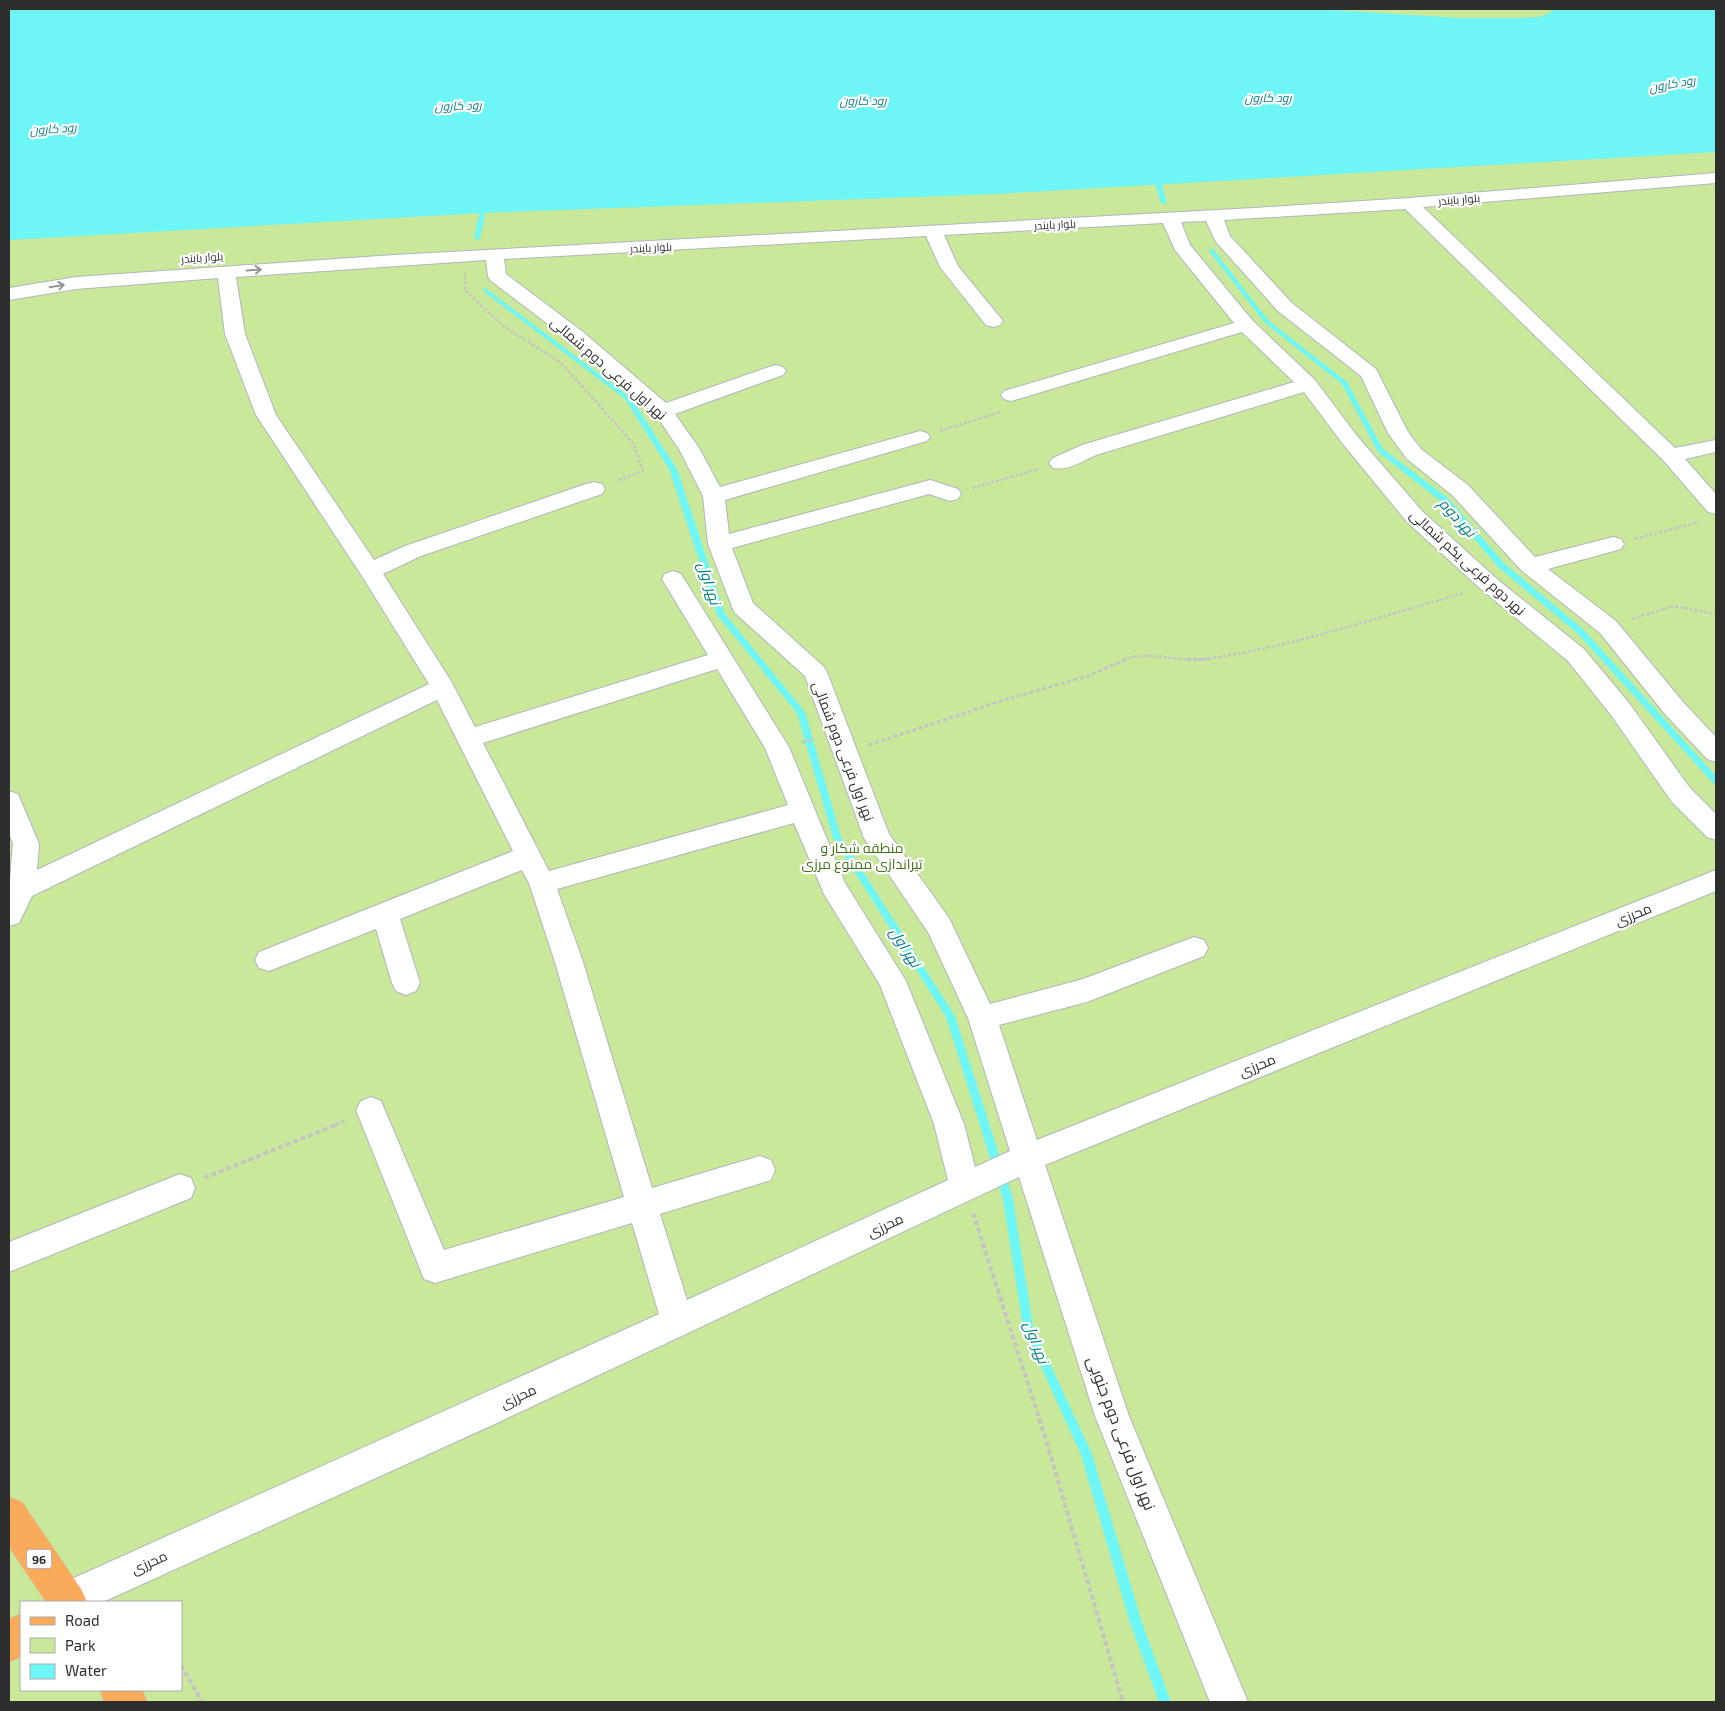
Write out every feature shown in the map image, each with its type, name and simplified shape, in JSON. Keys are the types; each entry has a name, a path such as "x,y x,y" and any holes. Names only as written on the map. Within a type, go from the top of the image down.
{"main road":[{"name":"96","path":"9,1515 66,1601"},
{"path":"9,1643 20,1634"},
{"path":"121,1691 127,1702"}],"street":[{"name":"بلوار بایندر","path":"9,294 76,282 394,260 464,258 1408,204 1716,178"},
{"path":"1408,204 1670,455 1716,508"},
{"path":"1213,215 1222,238 1285,307 1369,373 1398,433 1414,454 1460,490 1530,566 1608,627 1674,708 1716,753"},
{"name":"نهر دوم فرعی یکم شمالی","path":"1170,218 1180,246 1246,325 1308,384 1350,440 1415,517 1490,585 1576,655 1620,709 1681,795 1716,830"},
{"path":"933,231 949,267 993,320"},
{"name":"بلوار بایندر","path":"9,278 115,263 349,248 394,260"},
{"name":"نهر اول فرعی دوم شمالی","path":"495,256 498,276 576,336 663,411 689,448 714,496 719,544 743,607 815,672 877,838 939,926 982,1018 1021,1161"},
{"path":"226,272 235,334 266,415 370,571 443,687 542,883 568,959 677,1321"},
{"path":"1011,394 1246,325"},
{"path":"663,411 776,371"},
{"path":"1060,463 1089,450 1308,384"},
{"path":"714,496 920,437"},
{"path":"1670,455 1716,446"},
{"path":"719,544 930,487 950,494"},
{"path":"370,571 413,551 594,489"},
{"path":"1530,566 1613,544"},
{"path":"673,579 777,747 833,887 892,981 974,1183"},
{"path":"469,738 723,659"},
{"path":"23,889 443,687"},
{"path":"9,801 26,844 23,889 9,915"},
{"path":"542,883 802,812"},
{"path":"269,960 529,856"},
{"name":"محرزی","path":"66,1601 485,1411 1021,1161 1716,880"},
{"path":"385,914 406,983"},
{"path":"982,1018 1087,990 1194,948"},
{"path":"371,1110 435,1268 760,1170"},
{"name":"نهر اول فرعی دوم جنوبی","path":"1021,1161 1112,1416 1229,1702"},
{"path":"9,1257 180,1188"}],"path":[{"path":"464,258 465,290 502,325 560,362 633,443 643,472 594,489"},
{"path":"920,437 1003,411 1011,394"},
{"path":"950,494 1060,463"},
{"path":"1613,544 1700,522"},
{"path":"845,752 1004,700 1088,676 1136,655 1204,660 1260,650 1490,585"},
{"path":"1608,627 1674,606 1716,614"},
{"path":"799,743 817,739"},
{"path":"180,1188 371,1110"},
{"path":"974,1183 1122,1702"},
{"path":"182,1667 202,1702"}],"green space":[{"name":"منطقه شکار و تیراندازی ممنوع مرزی","path":"9,9 1716,9 1716,1702 9,1702"}],"water":[{"name":"رود کارون","path":"9,9 1316,9 1459,18 1518,18 1540,17 1550,13 1553,9 1716,9 1716,152 996,194 482,213 9,240"}],"waterway":[{"path":"1155,173 1164,203"},
{"path":"477,238 485,201"},
{"name":"نهر دوم","path":"1211,250 1267,322 1345,383 1380,450 1446,501 1501,565 1580,631 1716,781"},
{"name":"نهر اول","path":"485,290 628,398 673,469 721,615 801,712 837,838 950,1016 1008,1199 1028,1327 1086,1454 1136,1623 1165,1702"}]}
